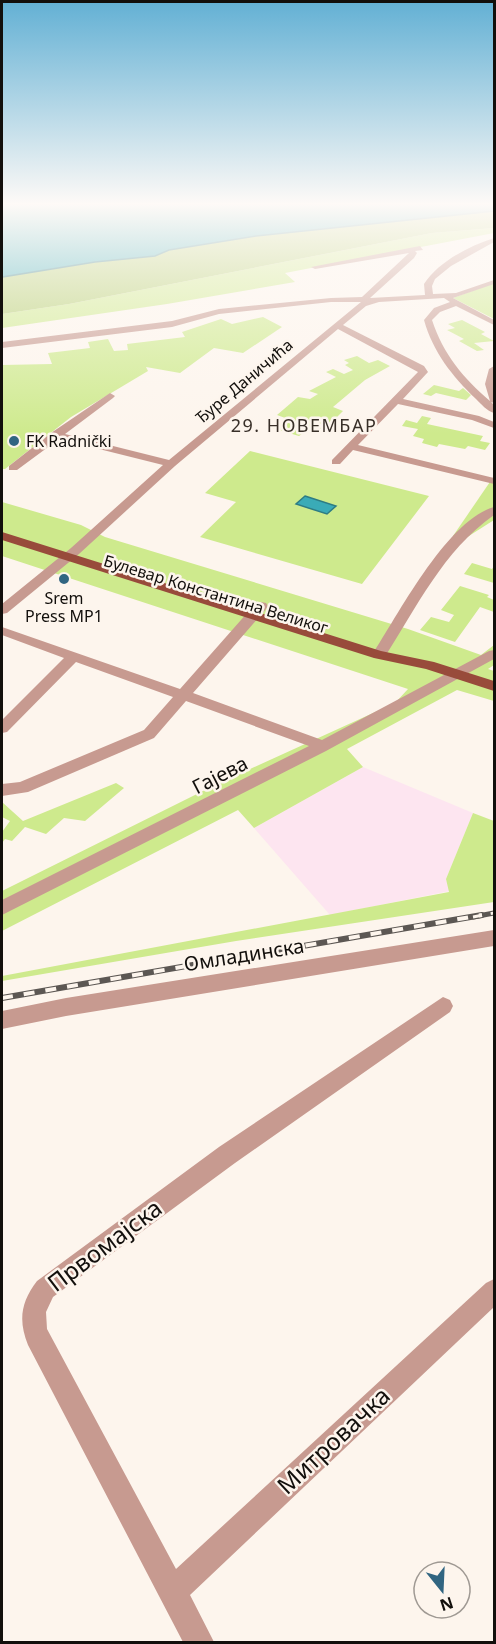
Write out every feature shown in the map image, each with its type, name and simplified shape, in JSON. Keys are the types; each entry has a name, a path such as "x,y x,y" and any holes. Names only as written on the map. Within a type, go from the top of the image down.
{"main road":[{"name":"Булевар Константина Великог","path":"2,527 71,554"},
{"name":"Булевар Константина Великог","path":"2,536 71,554 258,610 382,650 410,663 429,664 495,686"}],"street":[{"path":"2,345 172,324 219,312 331,300 368,300 387,281"},
{"path":"430,281 428,288 430,297"},
{"name":"Ђуре Даничића","path":"2,610 71,554 171,464 368,300 457,295 495,282"},
{"path":"445,296 495,324"},
{"path":"456,303 432,313 428,320 430,330 454,371 495,410"},
{"path":"336,325 422,369 422,373 336,462"},
{"path":"495,369 490,384 495,400"},
{"path":"13,468 110,396"},
{"path":"395,400 475,418 495,425"},
{"path":"55,435 171,464"},
{"path":"352,447 495,481"},
{"path":"382,650 449,547 464,531 495,510"},
{"path":"2,790 22,788 149,734 258,610"},
{"path":"2,632 311,740 321,747"},
{"name":"Гајева","path":"2,908 321,747 495,654"},
{"path":"2,728 73,657"},
{"name":"Омладинска","path":"2,1020 66,1007 495,938"},
{"name":"Првомајска","path":"199,1642 37,1336 32,1321 36,1302 45,1290 227,1155 442,1006"},
{"name":"Митровачка","path":"173,1591 495,1291"}],"shaded area":[{"path":"363,767 473,813 446,879 450,891 330,915 254,828"}],"green space":[{"path":"2,281 188,281 69,304 2,314"},
{"path":"188,281 295,282 167,304 2,328 2,314 69,304"},
{"path":"494,283 494,319 453,298"},
{"path":"263,317 282,327 243,353 214,348 180,373 146,367 148,371 71,417 5,469 2,469 2,365 52,364 48,353 90,348 88,342 108,339 114,351 128,350 127,344 185,337 182,332 221,319 232,324"},
{"path":"462,320 485,332 481,334 494,341 474,343 484,350 477,351 459,341 464,339 447,330 455,328 448,324"},
{"path":"357,356 369,363 378,360 390,366 365,380 333,407 343,411 321,433 307,430 299,436 272,428 288,419 277,415 298,397 310,399 318,394 309,391 336,377 326,372 333,369 344,374 353,370 345,365 349,363 344,360"},
{"path":"434,385 459,391 463,388 471,395 466,400 436,393 431,396 423,394"},
{"path":"422,416 431,418 427,424 483,436 480,441 490,443 485,450 439,444 437,447 422,443 424,439 413,436 418,429 402,426 406,420 417,423"},
{"path":"250,451 429,496 362,584 200,537 236,502 205,493"},
{"path":"494,476 494,520 461,541 453,536"},
{"path":"2,502 81,525 105,537 408,629 481,655 494,645 494,665 488,669 494,671 494,701 457,690 347,749 363,767 254,828 238,810 2,931 2,891 215,785 395,703 408,689 2,556"},
{"path":"472,563 492,569 494,566 494,583 464,574"},
{"path":"460,586 489,595 487,597 494,600 494,612 480,607 455,642 420,630 431,617 449,622 454,615 441,610"},
{"path":"116,783 124,788 85,821 64,818 46,834 25,827 12,841 5,839 2,843 2,832 10,821 2,817 2,802 23,821"},
{"path":"473,813 494,821 494,902 236,941 2,981 2,976 449,892 446,879"}],"water":[{"path":"305,496 336,506 327,514 296,504"}],"railway":[{"path":"473,917 494,913"},
{"path":"2,998 482,915"}],"place":[{"name":"FK Radnički","path":"14,441"},
{"name":"Srem Press MP1","path":"64,579"}],"district":[{"name":"29. НОВЕМБАР","path":"304,426"}]}
